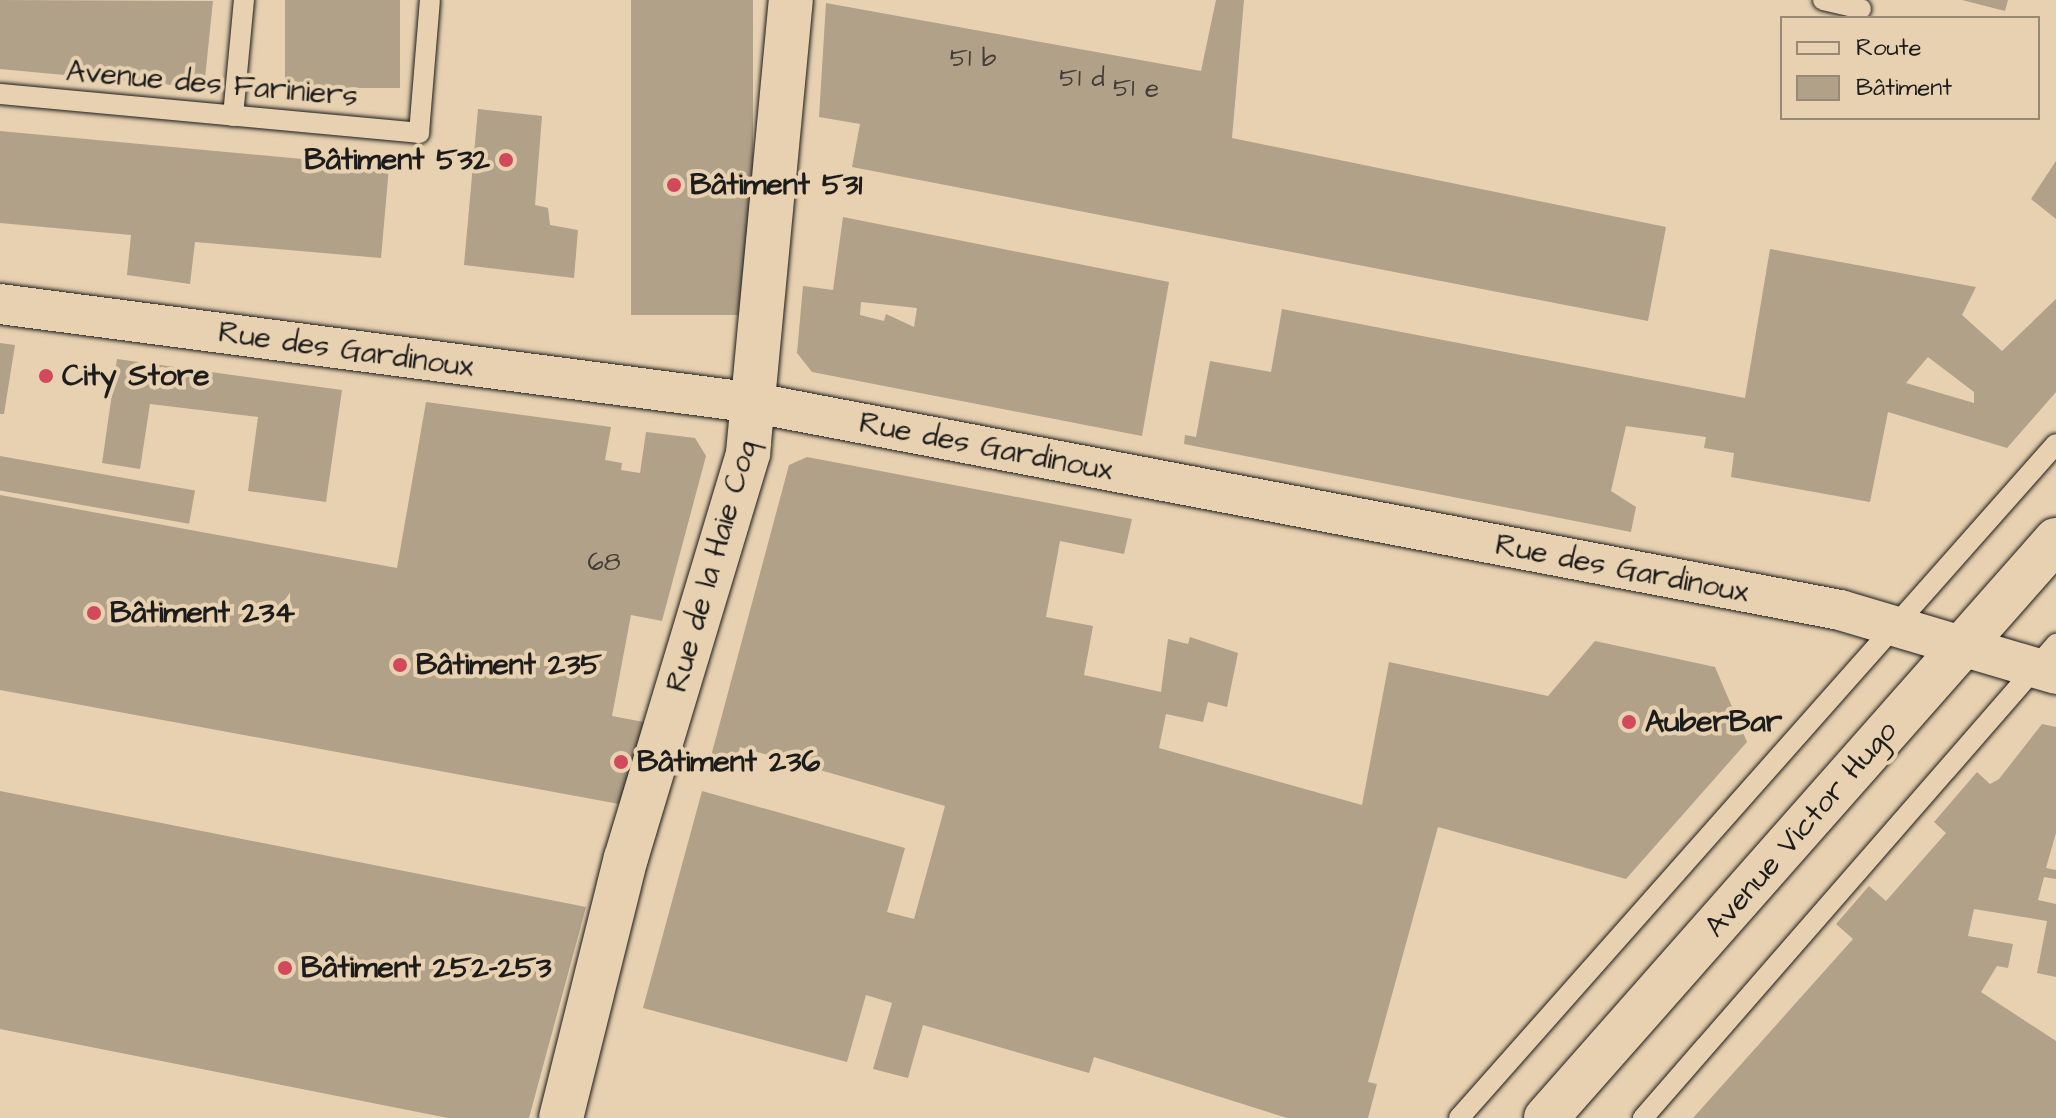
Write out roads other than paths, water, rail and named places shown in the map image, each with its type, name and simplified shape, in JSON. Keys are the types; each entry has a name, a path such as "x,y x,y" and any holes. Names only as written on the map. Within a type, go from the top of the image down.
{"main road":[{"name":"Rue de la Haie Coq","path":"561,1118 626,858 748,453 791,0"},
{"name":"Avenue Victor Hugo","path":"1546,1118 2056,540"}],"street":[{"name":"Rue des Gardinoux","path":"0,304 755,403 1815,605 1962,647 2048,662"}],"lane":[{"path":"233,116 244,0"},
{"name":"Avenue des Fariniers","path":"0,94 419,133 430,0"},
{"path":"1823,0 1861,9"},
{"path":"1459,1118 2056,444"},
{"path":"1643,1118 2048,662"}],"place":[{"name":"Bâtiment 532","path":"506,160"},
{"name":"Bâtiment 531","path":"674,185"},
{"name":"City Store","path":"46,376"},
{"name":"Bâtiment 234","path":"94,613"},
{"name":"Bâtiment 235","path":"400,665"},
{"name":"AuberBar","path":"1629,722"},
{"name":"Bâtiment 236","path":"621,762"},
{"name":"Bâtiment 252-253","path":"285,968"}]}
